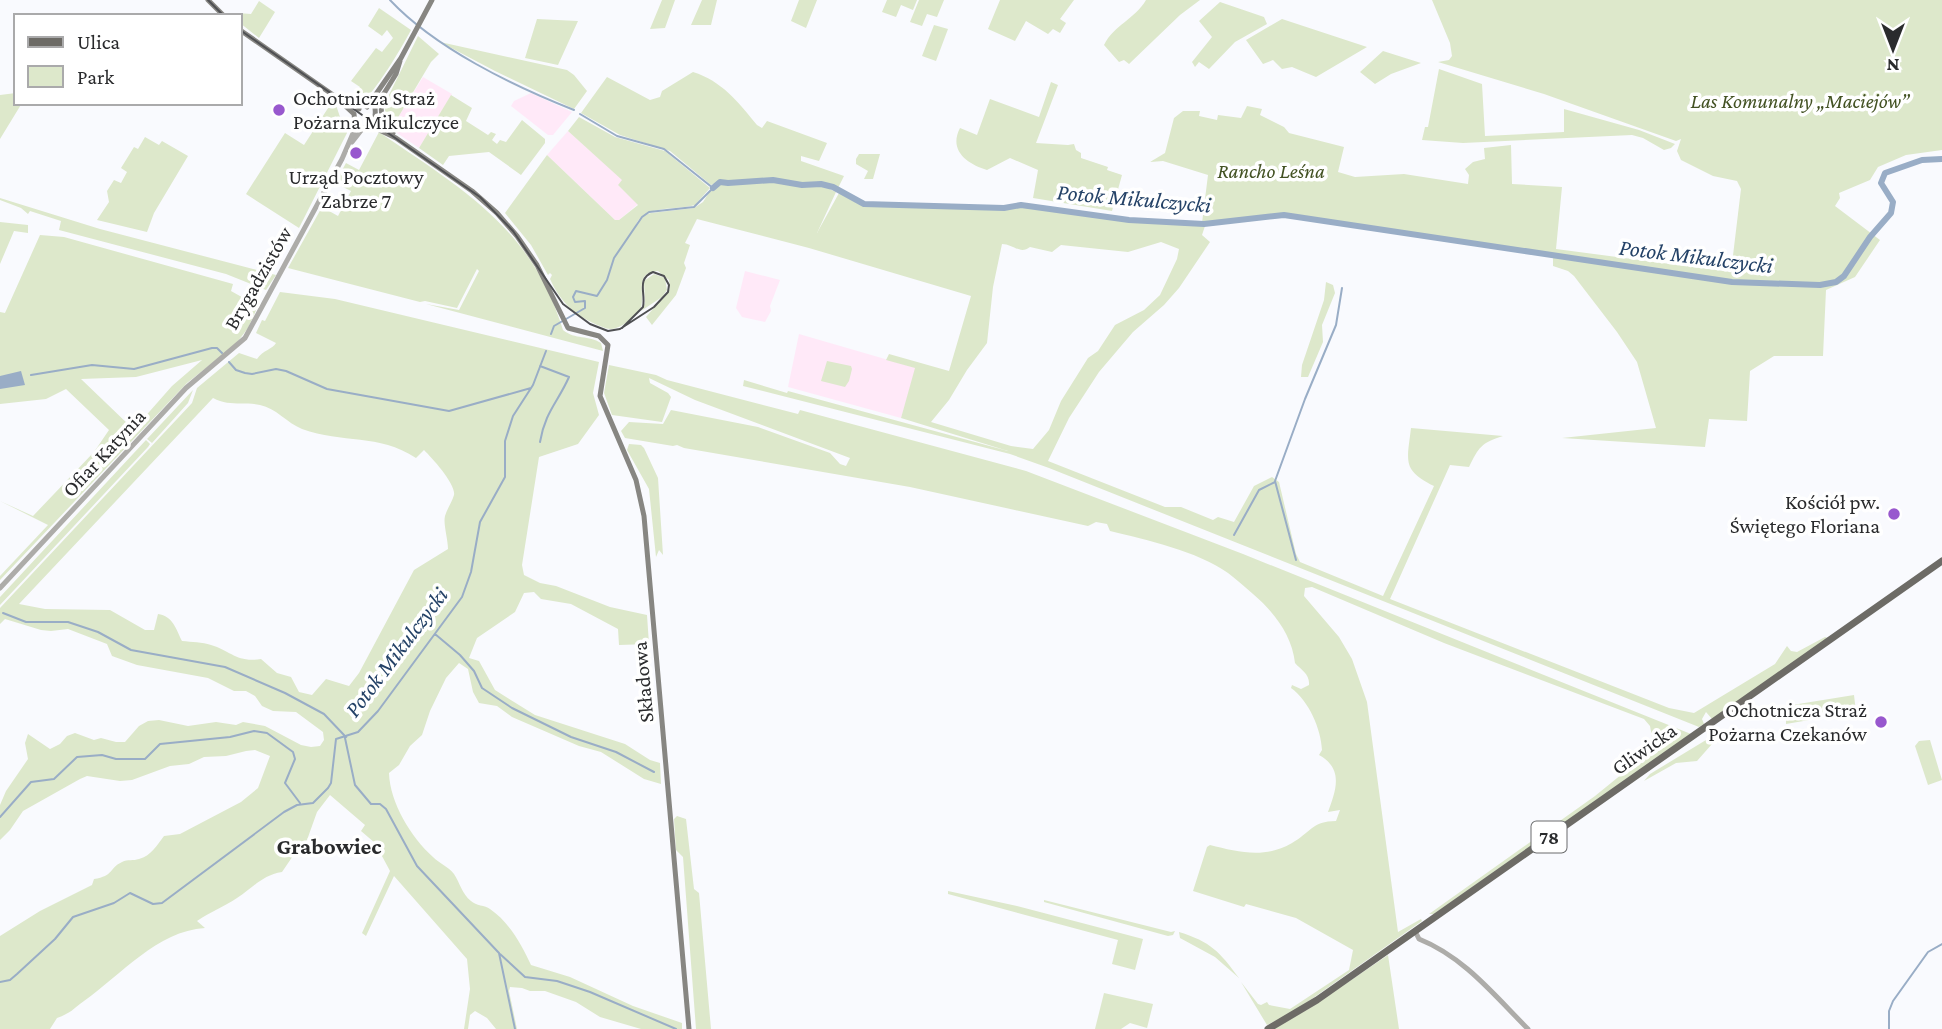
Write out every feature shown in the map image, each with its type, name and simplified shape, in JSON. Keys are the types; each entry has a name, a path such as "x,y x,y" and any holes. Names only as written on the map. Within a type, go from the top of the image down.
{"main road":[{"path":"208,0 221,14"},
{"path":"357,111 367,107 401,58 432,0"},
{"path":"242,31 357,111"},
{"path":"394,135 376,120 374,111 399,67 401,58"},
{"path":"387,89 380,110 383,122 394,135"},
{"path":"367,107 374,111"},
{"path":"357,111 357,124 363,128 371,126 394,135"},
{"path":"371,126 376,120"},
{"name":"Składowa","path":"394,135 472,191 504,220 537,265 571,330 597,335 606,341 608,348 599,389 600,399 636,480 645,516 689,1029"},
{"name":"Gliwicka","path":"1268,1029 1317,1000 1942,561"}],"street":[{"name":"Brygadzistów","path":"237,347 254,325 357,124"},
{"name":"Brygadzistów","path":"346,150 363,128"},
{"name":"Ofiar Katynia","path":"0,588 186,387 237,347"},
{"path":"1415,931 1419,939 1458,959 1528,1029"}],"shaded area":[{"path":"423,77 452,94 419,148 391,129"},
{"path":"531,93 572,112 553,135 548,135 511,106 514,101"},
{"path":"568,131 623,180 618,185 638,204 619,220 615,220 547,155"},
{"path":"745,271 780,280 765,322 742,317 736,308"},
{"path":"799,334 916,368 901,418 788,387"}],"green space":[{"path":"662,0 675,0 665,28 650,29"},
{"path":"702,0 717,0 711,25 691,25"},
{"path":"799,0 817,0 806,28 791,21"},
{"path":"887,0 917,0 913,10 901,5 896,17 882,12"},
{"path":"919,0 944,0 937,17 927,14 922,26 910,22"},
{"path":"1000,0 1074,0 1060,19 1066,23 1060,33 1053,29 1048,34 1026,21 1015,41 988,29"},
{"path":"1146,0 1200,0 1180,15 1129,64 1124,60 1119,62 1104,45 1113,32"},
{"path":"1432,0 1942,0 1942,150 1906,155 1878,167 1870,180 1839,193 1840,198 1835,206 1880,240 1855,277 1826,290 1823,356 1774,356 1750,371 1747,421 1709,419 1705,447 1562,438 1656,428 1637,362 1574,276 1553,266 1553,254 1284,214 1202,223 1208,175 1163,161 1150,162 1165,153 1174,118 1183,111 1200,111 1199,116 1217,120 1218,115 1241,118 1247,106 1262,109 1260,115 1284,127 1289,133 1344,147 1338,172 1355,177 1404,174 1468,184 1469,175 1465,169 1473,162 1485,159 1484,148 1511,145 1512,184 1562,187 1556,249 1731,272 1741,189 1737,181 1713,176 1681,160 1677,151 1681,139 1676,141 1544,94 1438,62 1449,60 1452,56 1450,43"},
{"path":"259,1 275,12 259,38 242,25 242,14 237,14 238,13 251,14"},
{"path":"1220,2 1264,17 1267,24 1235,42 1209,69 1199,62 1195,67 1192,62 1212,37 1199,21"},
{"path":"379,8 411,30 367,98 362,101 351,100 360,87 351,81 376,48 382,52 393,38 387,30 382,36 368,26"},
{"path":"537,19 578,21 558,65 525,58"},
{"path":"1282,19 1367,47 1316,77 1292,67 1282,69 1273,60 1263,64 1246,40"},
{"path":"934,25 948,29 936,61 922,56"},
{"path":"418,36 439,54 431,62 393,126 387,120 384,105"},
{"path":"440,42 567,70 587,91 574,109"},
{"path":"1383,51 1421,63 1391,74 1375,84 1360,72"},
{"path":"1439,69 1482,84 1485,136 1564,132 1564,109 1639,130 1675,144 1664,150 1632,135 1463,143 1422,140 1425,127 1428,127"},
{"path":"693,72 721,87 762,128 767,121 827,143 819,161 801,156 801,161 844,176 838,188 826,183 800,184 774,178 723,181 711,185 670,151 620,135 581,113 607,77 650,100 660,97 662,91"},
{"path":"1051,82 1058,85 1036,143 1074,144 1076,150 1081,153 1081,158 1122,175 1112,211 1033,198 1038,170 1010,158 987,170 967,160 958,150 956,143 960,128 977,135 990,99 1039,117"},
{"path":"14,93 14,105 21,105 0,139 0,95"},
{"path":"451,95 472,108 466,121 488,135 491,132 496,134 492,140 497,144 500,140 506,142 522,120 545,139 545,143 521,175 489,152 449,156 443,165 419,148"},
{"path":"332,102 335,102 340,117 347,120 347,133 299,228 246,194 285,133 304,145"},
{"path":"579,117 615,137 665,151 710,188 695,205 659,210 645,215 694,208 719,185 773,181 801,187 821,185 836,192 817,233 839,193 857,203 867,205 1001,210 1022,207 1128,221 1205,226 1202,235 1210,242 1179,288 1133,332 1099,372 1069,418 1048,461 1165,507 1181,507 1213,520 1218,517 1234,522 1254,486 1272,477 1279,482 1300,562 1383,596 1434,486 1416,475 1409,464 1411,428 1503,436 1482,447 1469,467 1450,465 1390,599 1669,708 1694,713 1775,664 1787,646 1791,651 1797,652 1825,637 1828,638 1712,719 1706,712 1702,719 1704,724 1699,727 1010,454 743,386 744,380 1008,451 901,418 915,368 886,360 889,354 949,371 971,296 809,248 697,219 685,243 690,245 684,263 686,268 676,295 652,325 646,317 670,289 669,280 658,271 651,272 643,279 641,308 623,325 607,329 580,316 558,293 550,279 552,275 548,275 531,245 505,213 547,155 615,220 619,220 638,205 618,185 622,180 568,131","holes":["1161,242 1179,249 1160,295 1144,310 1115,325 1098,351 1088,358 1061,401 1049,430 1033,449 1011,446 931,422 987,343 993,287 1002,244 1020,250 1030,247 1052,252 1061,245 1128,252"]},
{"path":"379,132 466,193 490,214 533,264 550,295 563,330 601,343 603,351 426,304 459,310 479,271 477,269 457,308 420,302 288,268 322,207 338,216 351,191 335,183 346,163 359,170"},
{"path":"145,137 159,145 162,141 188,156 154,213 147,232 97,220 109,202 107,191 114,180 121,183 127,172 121,168 134,147 138,149"},
{"path":"859,154 880,154 873,179 864,179 868,171 856,164"},
{"path":"0,198 100,229 276,275 266,290 226,274 59,230 61,221 30,211 28,214"},
{"path":"0,222 28,225 28,233 14,231 0,264"},
{"path":"40,235 64,237 233,284 231,291 258,306 248,328 235,345 187,383 0,580 0,576 48,525 0,501 33,516 94,452 109,430 66,389 46,399 0,404 0,312 5,313","holes":["202,360 172,386 135,428 81,379 136,377"]},
{"path":"654,274 665,278 667,290 662,297 641,311 645,303 644,281"},
{"path":"1326,282 1333,285 1335,293 1322,325 1323,342 1308,377 1301,377 1302,365 1324,300"},
{"path":"280,292 335,299 599,362 593,393 599,415 578,444 539,457 522,565 524,575 540,583 556,586 610,607 647,615 649,644 619,645 618,629 571,604 541,599 534,592 524,593 515,612 477,638 469,658 479,661 495,690 535,715 625,744 650,760 660,763 661,784 644,779 601,752 579,746 512,717 497,706 479,703 473,692 468,669 459,663 446,678 422,735 410,746 399,765 389,773 390,784 403,819 417,840 452,872 468,898 475,904 490,909 503,920 531,965 570,977 633,1006 682,1023 682,1029 641,1029 600,1017 576,1002 545,991 510,987 517,1029 496,1029 487,1018 475,1011 470,1015 468,1029 464,1029 470,989 467,959 394,876 366,936 362,933 390,871 375,843 361,831 365,825 330,795 317,812 307,840 282,872 263,879 197,921 205,928 171,937 155,946 72,1011 57,1018 50,1029 0,1029 0,936 40,911 92,885 94,879 105,876 118,864 147,855 164,836 180,834 241,802 258,788 270,756 255,750 204,757 189,764 170,766 132,780 87,776 23,811 0,840 0,805 6,791 28,759 25,743 28,734 50,749 75,733 94,740 101,738 125,742 139,726 148,721 159,720 188,726 216,722 236,725 243,722 265,726 301,745 311,747 320,746 324,740 323,732 296,712 273,711 262,706 255,696 246,691 234,691 208,678 137,665 112,656 107,644 68,629 41,630 5,619 0,624 0,608 192,403 197,388 239,353 257,359 275,345 276,343 256,333 262,320 265,321","holes":["213,398 266,407 302,429 317,434 388,445 416,458 424,450 443,471 454,490 445,519 448,549 414,570 359,673 349,686 326,679 312,695 299,692 291,677 277,673 261,659 246,659 208,644 182,641 173,624 163,615 158,614 154,630 145,630 110,610 45,609 19,604"]},
{"path":"827,361 851,366 849,381 845,387 821,381"},
{"path":"609,365 656,375 798,414 800,410 1026,471 1243,554 1691,734 1434,914 1429,914 1595,796 1654,748 1650,726 1644,719 1444,643 1312,587 1305,588 1304,596 1339,637 1352,659 1367,702 1398,932 1421,919 1422,921 1292,1013 1267,1025 1241,982 1258,1004 1267,1002 1269,1005 1290,1009 1349,970 1353,950 1296,918 1246,904 1244,907 1193,891 1207,847 1210,845 1251,853 1272,851 1292,843 1316,825 1336,821 1340,810 1328,812 1335,788 1335,773 1319,755 1322,750 1321,742 1313,716 1291,688 1292,685 1301,689 1309,685 1308,678 1295,663 1290,643 1281,625 1261,601 1216,565 1202,558 1110,531 1107,524 1096,522 1088,526 910,487 625,438 621,431 629,422 663,424 671,410 758,427 830,453 840,464 846,466 850,458 695,400 649,378 650,383 671,397 662,422 612,415 604,393"},
{"path":"193,390 188,403 152,443 147,439"},
{"path":"146,440 150,444 148,447 0,605 0,597"},
{"path":"629,444 641,445 644,448 658,478 663,555 659,550 656,557 649,489 627,450"},
{"path":"1854,695 1856,712 1786,724 1786,706"},
{"path":"1706,740 1712,744 1697,761 1676,763 1644,781 1650,774"},
{"path":"1930,740 1942,780 1928,785 1915,746 1919,741"},
{"path":"677,816 686,819 694,889 699,893 711,1029 696,1029 683,857 676,850 674,819"},
{"path":"948,891 1143,939 1135,970 1112,964 1118,940 948,894"},
{"path":"1044,900 1171,932 1175,931 1168,936"},
{"path":"1179,932 1214,949 1239,978 1215,957 1180,938"},
{"path":"1388,955 1399,1029 1273,1029 1310,1008"},
{"path":"1104,993 1153,1004 1147,1028 1130,1023 1121,1029 1095,1029"}],"water":[{"path":"21,371 25,385 0,389 0,376"}],"waterway":[{"path":"390,0 408,18 452,50 501,77 574,110"},
{"name":"Potok Mikulczycki","path":"551,334 554,326 585,308 585,301 575,302 573,297 576,291 597,296 607,280 614,258 642,217 649,212 694,207 713,188 664,149 617,136 580,114"},
{"name":"Potok Mikulczycki","path":"713,188 720,182 773,180 833,187 864,204 1004,208 1021,205 1129,220 1204,224 1284,215 1732,282 1820,285 1836,282 1844,276 1870,237 1891,213 1893,202 1881,183 1885,173 1922,160 1942,159"},
{"path":"1296,560 1275,481 1336,325 1342,288"},
{"path":"31,375 92,365 134,369 212,348 217,348 222,353"},
{"name":"Potok Mikulczycki","path":"0,982 10,980 17,974 55,939 73,917 114,903 130,893 153,904 162,903 284,812 297,805 313,803 328,788 331,783 336,739 358,732 378,711 462,597 471,572 480,522 505,477 505,441 513,416 533,385 546,351"},
{"path":"229,362 236,370 245,373 276,369 327,389 449,411 531,388"},
{"path":"540,366 569,377 548,415 540,442"},
{"path":"1234,535 1259,490 1275,482"},
{"path":"3,613 26,622 68,622 98,632 131,650 225,667 285,693 324,714 344,735"},
{"path":"435,634 474,671 482,688 512,708 571,737 616,752 654,772"},
{"path":"0,817 31,782 54,779 77,757 102,755 116,759 145,759 160,744 230,737 254,731 267,733 293,752 295,759 285,783 300,803"},
{"path":"347,736 345,738 355,785 371,804 380,804 386,809 417,866 499,953 515,1029"},
{"path":"1889,1029 1889,1011 1893,1001 1928,952 1942,944"},
{"path":"500,954 525,977 557,981 590,992 676,1029"}],"tram line":[{"path":"208,0 222,14"},
{"path":"242,31 480,197 513,231 563,304 590,324 608,331 623,327"},
{"path":"653,272 664,276 669,285 668,292 654,307 623,327 643,307 645,278 653,272"}],"place":[{"name":"Ochotnicza Straż Pożarna Mikulczyce","path":"279,110"},
{"name":"Urząd Pocztowy Zabrze 7","path":"356,153"},
{"name":"Kościół pw. Świętego Floriana","path":"1894,514"},
{"name":"Ochotnicza Straż Pożarna Czekanów","path":"1881,722"}],"district":[{"name":"Grabowiec","path":"329,846"}],"park label":[{"name":"Las Komunalny „Maciejów”","path":"1800,101"},
{"name":"Rancho Leśna","path":"1271,171"}]}
